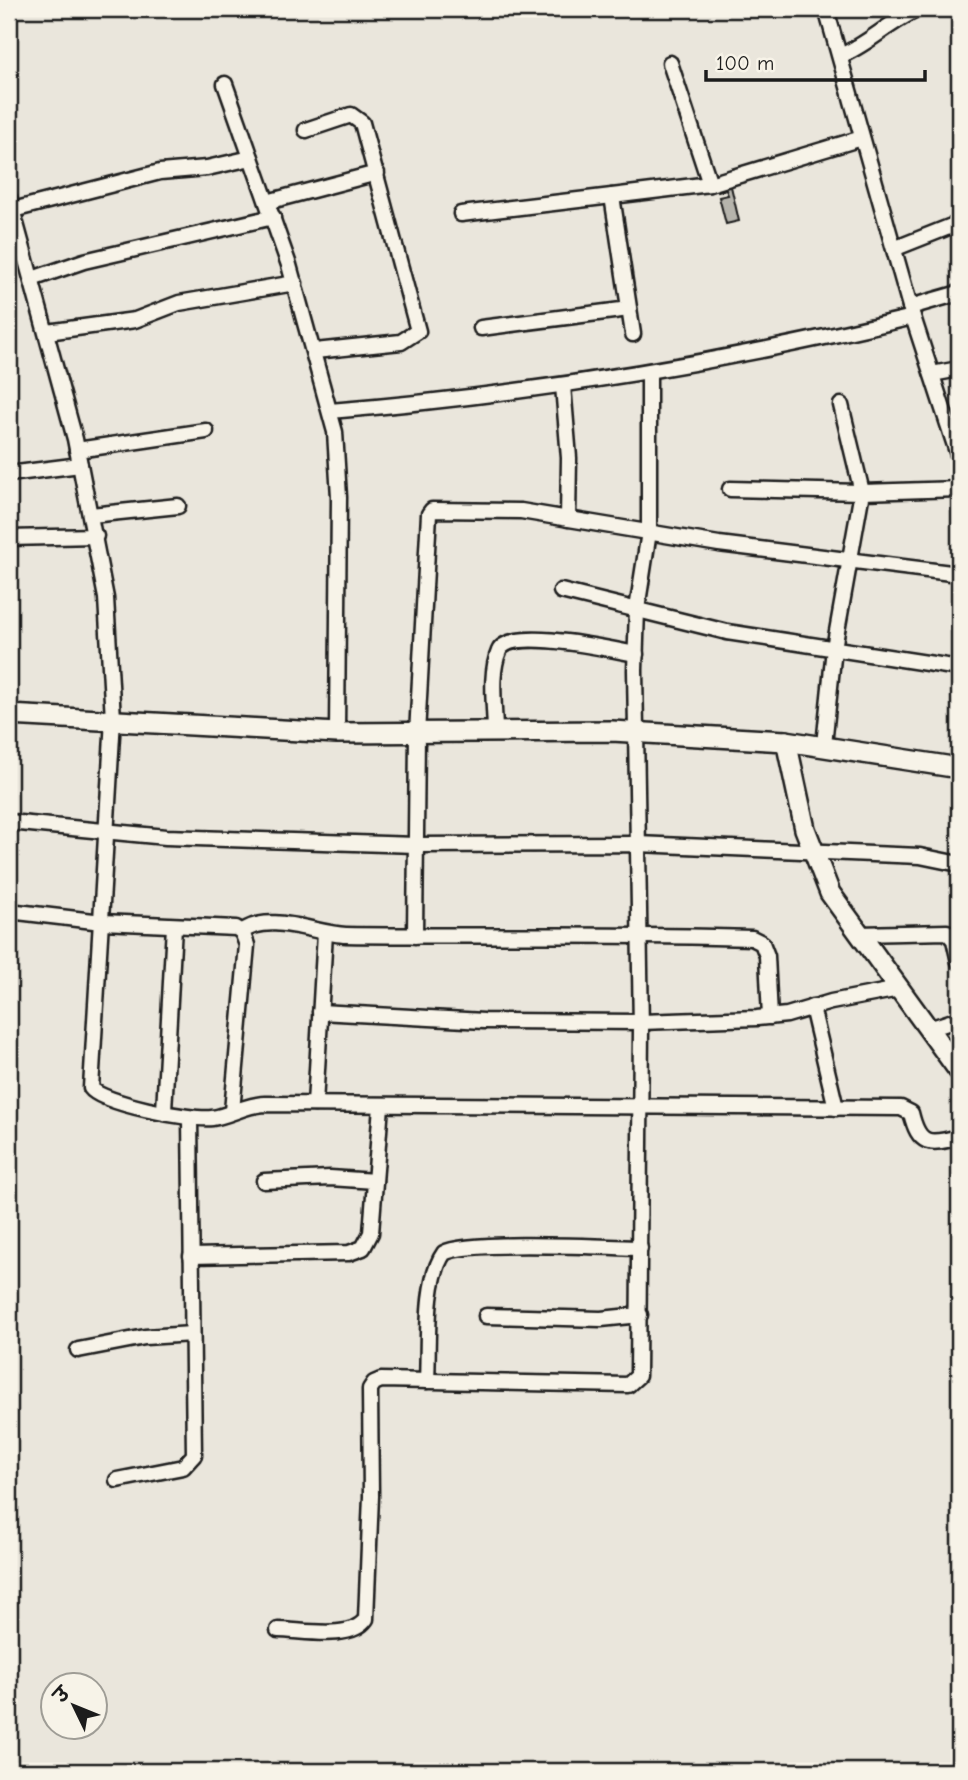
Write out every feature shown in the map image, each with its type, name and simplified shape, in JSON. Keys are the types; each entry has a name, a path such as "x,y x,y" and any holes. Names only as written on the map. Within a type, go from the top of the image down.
{"street":[{"path":"826,9 896,248 911,312 957,438 959,458"},
{"path":"840,56 867,43 891,22 919,9"},
{"path":"670,63 710,184"},
{"path":"225,84 295,283 335,432 340,497 337,733"},
{"path":"306,130 339,118 358,118 362,123 418,331 401,342 315,351"},
{"path":"461,214 710,184 862,138"},
{"path":"251,158 206,168 160,172 10,206 47,332 77,450 96,536 106,598 113,719 91,1088 100,1098 190,1118 212,1118 250,1105 315,1104 906,1109 918,1135 924,1140 938,1142 959,1138"},
{"path":"267,202 377,173"},
{"path":"612,196 633,334"},
{"path":"32,279 96,258 272,216"},
{"path":"896,248 959,223"},
{"path":"47,332 135,320 179,303 295,283"},
{"path":"330,411 424,404 564,386 788,347 911,312 959,293"},
{"path":"481,328 629,309"},
{"path":"932,374 959,369"},
{"path":"278,1630 346,1631 359,1627 366,1619 371,1496 370,1389 374,1383 381,1380 628,1385 636,1379 640,1366 641,1022 635,732 637,610 649,532 649,372"},
{"path":"564,386 569,458 568,519"},
{"path":"824,746 834,649 862,492 841,405"},
{"path":"77,450 206,431"},
{"path":"9,474 80,465"},
{"path":"730,489 862,492 959,489"},
{"path":"91,515 178,506"},
{"path":"415,936 417,734 430,512 522,511 649,532 959,574"},
{"path":"9,538 96,536"},
{"path":"561,591 727,632 959,668"},
{"path":"495,733 495,675 498,652 506,643 530,639 636,654"},
{"path":"9,715 337,733 635,732 786,741 959,768"},
{"path":"786,741 812,850 830,892 959,1071"},
{"path":"9,822 106,833 416,845 638,844 812,850 920,856 959,864"},
{"path":"9,911 102,922 236,928 242,932 247,945 232,1111"},
{"path":"242,932 264,923 325,933 415,936 640,934 759,940 767,956 770,1017"},
{"path":"164,1111 174,926"},
{"path":"859,934 947,932 954,940 959,962"},
{"path":"315,1104 325,933"},
{"path":"320,1012 484,1021 641,1022 770,1017 787,1016 812,1007 899,989"},
{"path":"812,1007 836,1108"},
{"path":"929,1029 959,1019"},
{"path":"191,1256 359,1251 368,1243 371,1233 381,1106"},
{"path":"117,1480 183,1467 192,1460 195,1447 190,1118"},
{"path":"264,1181 330,1178 375,1181"},
{"path":"427,1381 430,1307 438,1265 444,1253 454,1249 484,1247 640,1248"},
{"path":"486,1316 601,1319 640,1315"},
{"path":"78,1350 145,1338 192,1334"}],"building":[{"path":"730,182 739,221 726,224 719,197 728,195 726,190 718,192 716,186"},
{"path":"953,1026 959,1046 947,1047 937,1031"}]}
